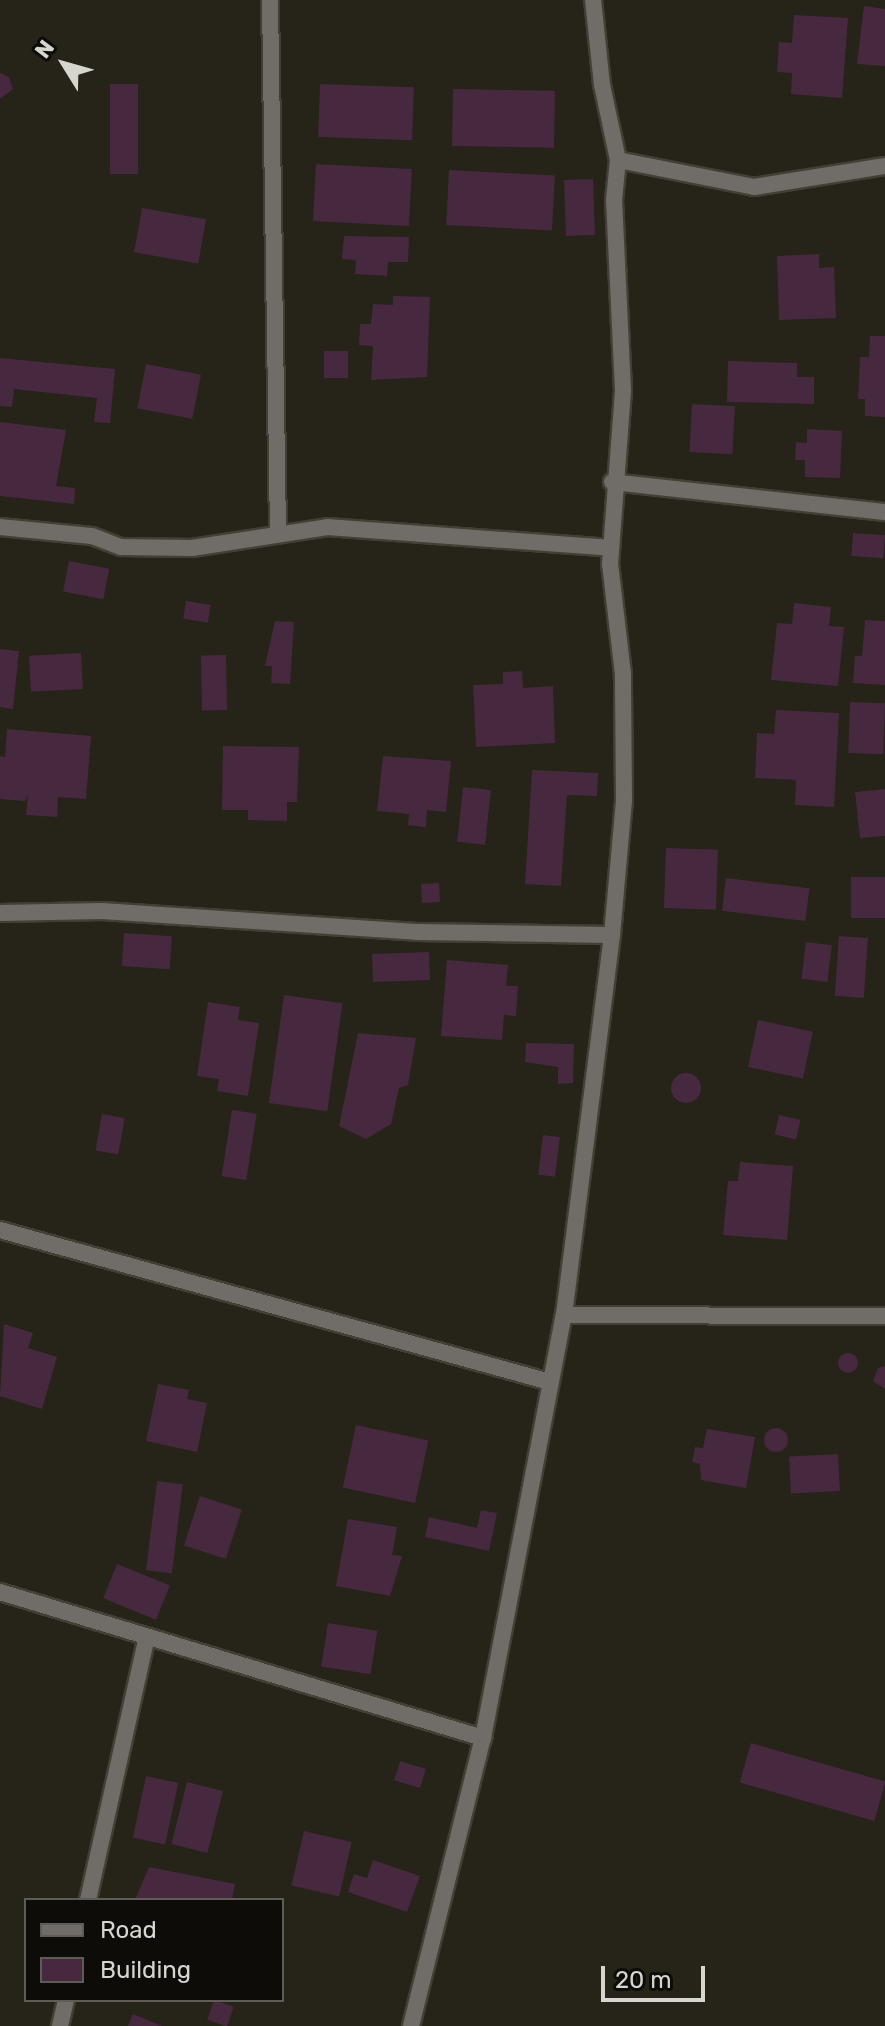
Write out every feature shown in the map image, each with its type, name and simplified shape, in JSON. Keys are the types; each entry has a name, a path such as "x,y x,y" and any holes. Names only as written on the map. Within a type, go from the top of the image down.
{"street":[{"path":"270,0 278,533"},
{"path":"411,2026 483,1738 564,1315 612,935 624,801 623,674 611,548 612,482 623,390 614,200 618,160 602,85 593,0"},
{"path":"618,160 754,187 885,166"},
{"path":"612,482 885,512"},
{"path":"0,527 92,536 121,547 192,548 327,527 611,548"},
{"path":"0,913 102,911 416,932 612,935"},
{"path":"0,1230 550,1382"},
{"path":"564,1315 885,1316"},
{"path":"0,1592 483,1738"},
{"path":"88,1898 147,1637"},
{"path":"60,2026 66,2002"}],"building":[{"path":"864,6 885,9 885,66 857,64"},
{"path":"794,15 848,18 842,98 791,94 792,73 777,72 779,42 792,43"},
{"path":"0,73 9,77 13,89 0,99"},
{"path":"110,84 138,84 138,174 110,174"},
{"path":"320,84 414,87 412,140 318,137"},
{"path":"453,89 555,91 554,148 452,146"},
{"path":"316,164 412,169 409,226 313,221"},
{"path":"449,170 555,176 552,230 446,225"},
{"path":"593,179 595,235 566,236 564,180"},
{"path":"142,208 206,219 198,264 134,252"},
{"path":"344,236 409,237 408,262 388,262 387,276 355,274 356,260 342,259"},
{"path":"819,254 819,268 834,267 836,318 779,320 777,256"},
{"path":"393,296 430,297 427,377 371,380 373,346 359,345 360,324 371,324 373,304 393,305"},
{"path":"870,336 885,336 885,417 865,416 865,399 858,399 860,357 869,357"},
{"path":"324,351 348,351 348,378 324,378"},
{"path":"0,358 115,369 110,423 94,422 97,398 14,389 12,407 0,406"},
{"path":"728,361 797,363 797,377 814,377 814,404 727,402"},
{"path":"146,364 201,375 192,419 137,408"},
{"path":"692,404 735,406 732,454 689,452"},
{"path":"0,422 66,430 56,486 75,488 74,504 0,496"},
{"path":"807,429 842,431 840,478 805,477 805,460 795,460 796,442 807,443"},
{"path":"853,533 885,535 883,558 851,556"},
{"path":"69,561 109,569 103,599 63,591"},
{"path":"186,601 211,605 208,623 183,619"},
{"path":"794,603 831,607 829,626 844,627 838,686 771,680 777,623 792,624"},
{"path":"865,620 885,621 885,685 853,683 855,656 862,656"},
{"path":"275,621 294,622 290,684 271,683 272,666 265,666"},
{"path":"0,649 19,651 13,709 0,707"},
{"path":"81,653 83,689 31,692 29,656"},
{"path":"201,655 226,655 227,710 202,710"},
{"path":"522,671 523,688 553,686 555,743 476,747 473,685 503,684 503,672"},
{"path":"850,702 885,703 883,754 848,753"},
{"path":"776,710 839,713 834,807 795,805 796,780 755,778 757,733 774,734"},
{"path":"7,729 91,736 86,799 58,797 57,817 26,815 28,795 25,801 0,799 0,756 5,757"},
{"path":"223,746 299,747 297,802 287,802 287,821 248,820 248,810 222,810"},
{"path":"383,756 451,761 446,812 427,810 426,827 408,825 409,814 377,811"},
{"path":"532,770 598,773 597,796 567,795 561,886 525,884"},
{"path":"463,787 491,790 485,845 457,842"},
{"path":"885,789 885,836 860,838 855,792"},
{"path":"666,848 718,850 716,910 664,908"},
{"path":"851,877 885,877 885,918 851,918"},
{"path":"726,878 809,888 805,921 722,911"},
{"path":"439,883 440,902 422,903 421,884"},
{"path":"124,933 172,936 170,969 122,966"},
{"path":"839,936 868,938 864,998 835,996"},
{"path":"806,942 832,945 827,982 801,979"},
{"path":"429,952 430,980 373,982 372,954"},
{"path":"447,960 508,965 506,986 518,986 516,1016 504,1015 502,1040 441,1036"},
{"path":"284,995 342,1003 327,1111 269,1103"},
{"path":"208,1002 240,1007 238,1020 259,1023 248,1096 217,1091 219,1079 197,1076"},
{"path":"758,1020 813,1032 803,1079 748,1067"},
{"path":"358,1033 416,1038 408,1085 399,1088 391,1124 366,1139 339,1126"},
{"path":"526,1043 574,1044 573,1083 558,1084 558,1067 525,1062"},
{"path":"686,1073 692,1074 700,1082 700,1094 692,1102 686,1103 680,1102 672,1094 671,1088 672,1082 680,1074"},
{"path":"232,1110 257,1114 246,1180 222,1176"},
{"path":"102,1114 125,1118 118,1154 96,1150"},
{"path":"779,1115 800,1120 796,1139 775,1134"},
{"path":"543,1135 560,1137 555,1177 538,1175"},
{"path":"740,1162 793,1166 787,1240 723,1235 728,1181 738,1181"},
{"path":"4,1324 33,1333 28,1348 57,1357 42,1409 0,1396"},
{"path":"844,1353 852,1353 858,1363 852,1373 844,1373 838,1367 838,1359"},
{"path":"885,1366 885,1389 873,1381 878,1368"},
{"path":"158,1384 189,1390 187,1399 207,1403 197,1452 146,1441"},
{"path":"356,1425 428,1440 415,1503 343,1488"},
{"path":"776,1428 787,1435 788,1440 781,1451 776,1452 765,1445 764,1440 771,1429"},
{"path":"707,1429 755,1437 746,1488 701,1480 700,1464 692,1462 695,1447 703,1448"},
{"path":"838,1454 840,1491 791,1494 789,1457"},
{"path":"157,1481 183,1484 172,1573 146,1570"},
{"path":"200,1496 242,1510 226,1559 184,1545"},
{"path":"481,1510 497,1513 489,1551 425,1537 429,1517 477,1528"},
{"path":"348,1519 397,1527 392,1555 402,1556 390,1596 336,1586"},
{"path":"117,1564 170,1585 156,1620 103,1598"},
{"path":"328,1623 377,1631 371,1674 321,1666"},
{"path":"751,1743 885,1781 874,1821 740,1782"},
{"path":"400,1761 426,1769 420,1788 394,1780"},
{"path":"146,1776 178,1783 165,1844 133,1838"},
{"path":"187,1782 223,1791 207,1853 172,1844"},
{"path":"304,1831 352,1842 339,1897 291,1886"},
{"path":"373,1860 420,1876 407,1912 348,1892 354,1874 367,1878"},
{"path":"149,1867 235,1884 232,1898 136,1898"},
{"path":"213,2002 234,2007 227,2026 207,2020"},
{"path":"133,2014 162,2026 128,2026"}]}
